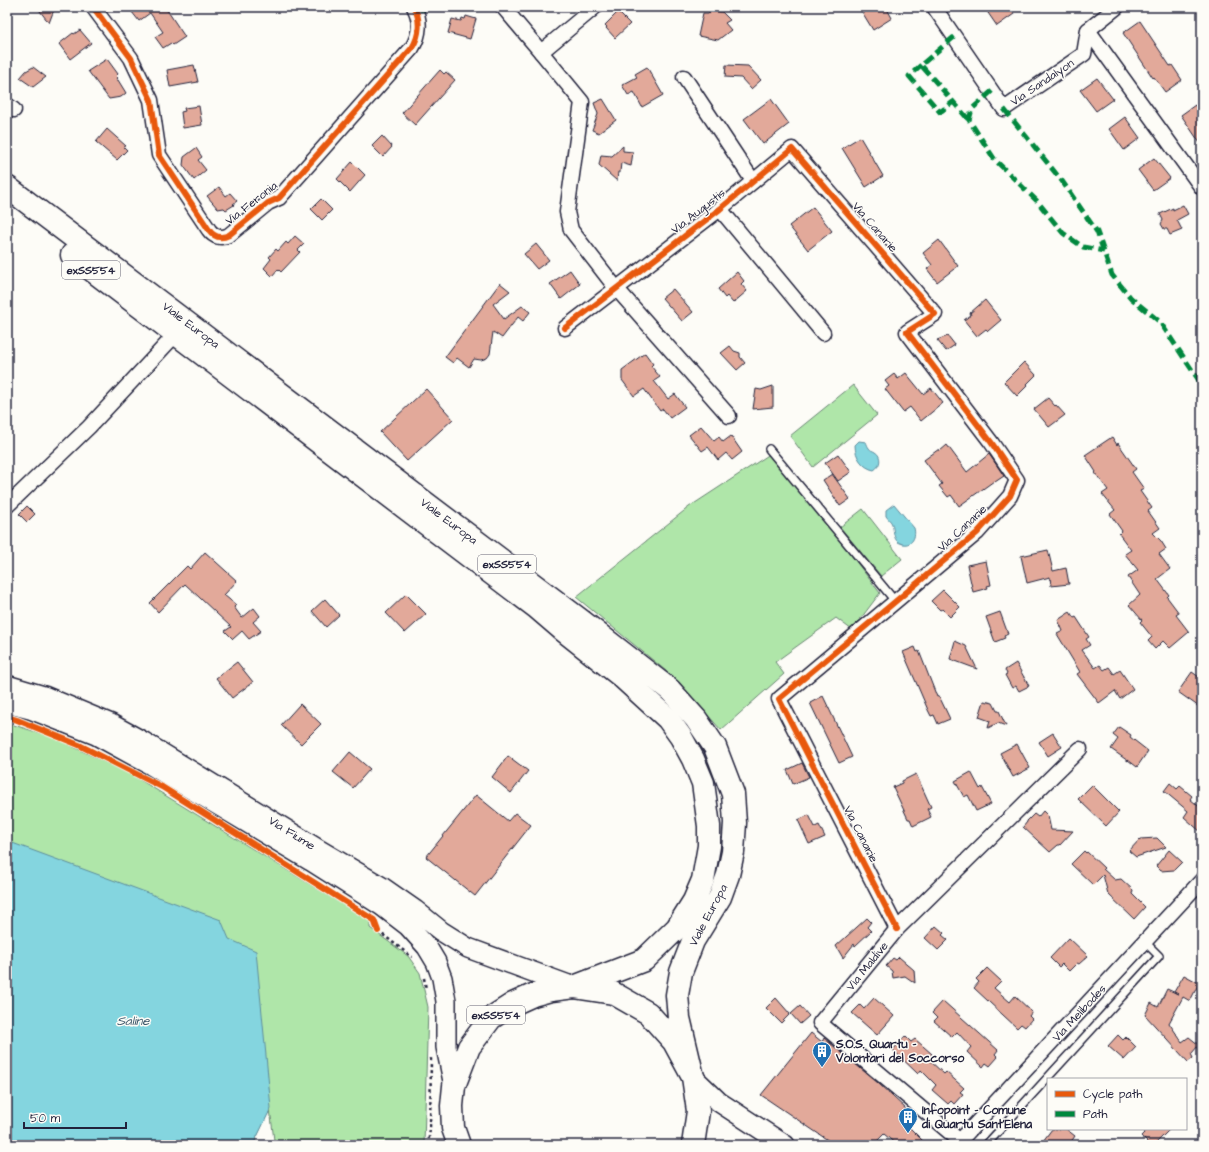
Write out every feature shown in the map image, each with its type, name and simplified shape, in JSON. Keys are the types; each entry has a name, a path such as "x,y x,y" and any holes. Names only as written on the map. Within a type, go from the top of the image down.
{"main road":[{"name":"Viale Europa","path":"7,187 589,626 670,690 696,719 715,748 733,794 735,823 733,852 728,876 720,898 693,942 681,972 677,995 679,1018 693,1077"},
{"name":"Viale Europa","path":"7,206 536,607 622,677 668,719 681,737 693,759 703,783 709,826 709,846 704,880 694,901 677,928 644,960 574,987"},
{"name":"Via Fiume","path":"7,685 44,696 111,724 144,742 382,888 415,910 441,931 468,948 574,987"},
{"name":"Via Fiume","path":"7,703 30,709 96,735 151,765 311,861 382,906 408,926 427,947 436,962 442,978 446,1001 446,1047 454,1086"},
{"name":"exSS554","path":"454,1139 452,1106 454,1086 469,1047 491,1018 513,1004 533,995 551,990 574,987 613,994 648,1012 674,1042 693,1077 698,1111 693,1145"},
{"path":"693,1077 719,1102 785,1145"}],"street":[{"name":"Via Feronia","path":"93,7 131,58 151,100 159,155 208,230 214,236 224,237 229,235 268,203 279,198 412,48 416,42 419,28 418,16 414,7"},
{"path":"503,7 542,52 582,102 567,212 571,230 616,288 729,416"},
{"path":"542,52 595,7"},
{"name":"Via Sandalyon","path":"934,7 1004,109 1084,54 1088,30"},
{"path":"1117,7 1088,30 1202,188"},
{"path":"684,77 753,181"},
{"name":"Via Augustis","path":"566,328 720,209 792,149"},
{"name":"Via Canarie","path":"792,149 935,314 908,332 991,442 1016,480 1010,496 977,533 779,699 897,929"},
{"name":"Via Augustis","path":"720,209 823,333"},
{"path":"7,506 88,427 176,334"},
{"name":"Via Maldive","path":"958,1143 820,1023 897,929 1080,749"},
{"name":"Via Melibodes","path":"958,1143 1202,880"}],"lane":[{"path":"769,449 896,601"},
{"path":"1047,1078 1159,956 1145,942"},
{"path":"986,1145 1047,1078"}],"path":[{"path":"377,928 412,956 415,961"},
{"path":"423,978 427,992"},
{"path":"428,1145 430,1129 431,1051"}],"green space":[{"path":"853,385 877,415 813,467 790,436"},
{"path":"773,452 880,593 852,630 836,618 775,662 784,674 721,730 677,680 576,597 689,507"},
{"path":"863,509 902,559 881,576 840,527"},
{"path":"7,723 53,737 132,775 370,921 370,928 408,956 420,973 428,1007 424,1145 273,1145 274,1140 270,1109 253,1145 7,1145"}],"water":[{"path":"859,441 866,442 868,447 879,456 879,464 874,470 866,467 858,458 855,445"},
{"path":"894,504 914,528 915,532 913,539 909,543 902,544 896,540 892,524 886,516 886,510"},
{"name":"Saline","path":"7,841 221,920 229,939 256,951 271,1108 253,1145 7,1145"}],"building":[{"path":"37,7 55,7 49,23"},
{"path":"128,7 165,7 185,37 173,45 171,43 163,48 155,37 163,32 150,13 139,21"},
{"path":"859,7 886,7 892,18 873,30"},
{"path":"984,7 1009,7 1014,14 997,26"},
{"path":"709,10 722,12 730,20 725,23 731,30 718,40 698,36 703,13 709,13"},
{"path":"618,12 630,24 615,38 605,25"},
{"path":"466,16 476,19 470,39 448,33 452,19 461,21 462,18 465,19"},
{"path":"1140,21 1170,66 1172,65 1182,80 1165,92 1154,77 1153,78 1123,33"},
{"path":"80,30 91,43 70,59 59,44 73,33 74,34"},
{"path":"107,59 118,74 116,76 118,78 116,80 118,80 126,93 121,97 109,99 88,71"},
{"path":"194,65 198,82 170,87 167,70"},
{"path":"726,65 748,66 761,80 751,89 741,78 725,77"},
{"path":"33,67 46,77 33,87 20,78 26,71"},
{"path":"647,67 663,95 642,107 634,92 628,95 622,85 637,77 635,74"},
{"path":"440,70 444,74 446,72 455,80 415,125 402,113"},
{"path":"1097,78 1113,99 1096,111 1080,90"},
{"path":"603,99 616,120 599,133 592,130 598,114 594,103"},
{"path":"771,99 789,124 763,144 744,119"},
{"path":"1195,105 1202,114 1202,146 1181,115"},
{"path":"199,106 202,125 183,128 181,112 185,111 184,108"},
{"path":"1125,117 1140,138 1124,150 1109,129"},
{"path":"107,129 126,146 124,147 127,150 117,160 96,142"},
{"path":"382,136 392,147 383,157 372,146"},
{"path":"860,137 883,176 866,187 842,148"},
{"path":"623,146 623,151 633,152 631,166 621,163 617,181 599,165 601,155 612,156"},
{"path":"196,148 202,157 198,160 206,170 194,180 183,165 184,157"},
{"path":"1154,158 1170,178 1153,190 1138,170"},
{"path":"352,162 365,175 350,192 337,179"},
{"path":"219,187 226,196 230,193 237,201 226,210 224,208 218,209 207,196"},
{"path":"321,199 332,210 322,220 311,209"},
{"path":"1183,205 1188,214 1177,220 1182,230 1170,235 1167,229 1164,229 1161,224 1163,220 1160,214"},
{"path":"813,207 832,231 808,250 789,226"},
{"path":"295,236 304,244 298,250 300,252 281,272 278,269 272,276 264,268 271,259 269,257 276,249 278,251 286,242 288,244"},
{"path":"939,240 958,266 937,282 927,269 932,265 923,253"},
{"path":"536,244 549,260 537,269 524,254"},
{"path":"570,270 580,284 561,299 550,284"},
{"path":"737,272 744,281 741,284 747,291 733,303 727,296 725,298 718,289"},
{"path":"500,283 510,291 493,304 504,319 522,306 530,312 523,321 518,317 502,338 493,332 490,354 487,358 481,360 474,359 469,367 457,358 453,363 445,357"},
{"path":"673,289 693,312 682,321 662,298"},
{"path":"985,300 1001,320 988,331 986,329 977,336 964,320 971,315 970,313"},
{"path":"948,336 955,345 946,351 937,340"},
{"path":"730,346 734,351 740,353 740,357 745,363 737,370 721,353"},
{"path":"645,353 653,364 651,366 660,377 654,381 668,399 675,394 685,407 670,418 663,409 660,411 644,389 634,396 622,380 622,370"},
{"path":"1024,362 1036,375 1017,396 1004,382"},
{"path":"906,373 923,394 931,388 943,403 921,421 910,407 903,412 885,389 889,386 885,381 894,374 898,379"},
{"path":"773,386 773,407 753,409 756,389 761,390"},
{"path":"426,389 453,419 407,461 380,432"},
{"path":"1048,398 1065,415 1049,427 1034,409"},
{"path":"701,426 714,441 719,437 723,442 731,436 742,452 732,460 726,453 718,460 708,447 702,451 689,435"},
{"path":"1112,437 1136,469 1132,472 1144,489 1140,491 1152,508 1148,511 1160,528 1153,533 1166,549 1159,554 1170,569 1157,579 1169,595 1167,597 1179,613 1176,615 1189,632 1170,648 1163,641 1155,649 1148,641 1152,637 1140,622 1142,620 1129,605 1140,595 1128,577 1138,570 1125,554 1131,550 1119,534 1122,531 1110,514 1115,510 1102,494 1108,490 1095,473 1096,472 1085,455"},
{"path":"947,445 967,472 989,454 1004,476 995,482 994,481 959,506 951,495 948,497 939,486 942,484 924,460 939,449 940,451"},
{"path":"838,454 851,472 838,481 825,463"},
{"path":"832,474 850,499 840,506 823,480"},
{"path":"27,506 35,514 27,522 19,514"},
{"path":"1048,550 1053,571 1066,568 1069,584 1051,586 1050,577 1027,583 1021,556"},
{"path":"205,552 237,581 224,595 236,605 234,607 242,618 254,608 260,616 253,622 261,631 249,639 242,631 233,639 225,631 231,627 185,584 158,612 150,603 187,566 190,569"},
{"path":"986,561 991,585 987,586 988,588 973,592 967,565"},
{"path":"943,590 960,607 950,617 931,601"},
{"path":"406,594 426,614 405,633 386,613"},
{"path":"325,599 339,615 326,627 312,611"},
{"path":"1000,612 1008,634 1004,636 1005,638 995,642 986,617"},
{"path":"1070,612 1074,618 1076,617 1089,637 1086,639 1090,645 1082,650 1095,668 1100,665 1104,670 1109,667 1114,674 1120,670 1133,689 1120,699 1115,691 1099,703 1077,674 1080,672 1057,634 1063,631 1058,620"},
{"path":"955,641 966,646 977,669 950,659"},
{"path":"915,647 917,652 919,651 937,697 939,696 950,719 938,724 934,715 931,716 928,710 903,652"},
{"path":"237,662 253,682 232,698 216,678"},
{"path":"1016,663 1029,686 1019,691 1016,686 1012,688 1005,675 1007,674 1005,670"},
{"path":"1192,672 1202,679 1202,709 1178,692"},
{"path":"823,696 852,757 839,763 810,703"},
{"path":"984,701 993,703 997,711 999,711 1006,726 998,723 988,728 990,721 979,717"},
{"path":"300,704 321,724 301,744 281,725"},
{"path":"1119,727 1131,735 1130,737 1148,751 1137,767 1111,749 1118,739 1113,735"},
{"path":"1053,733 1062,747 1048,756 1039,742"},
{"path":"1017,744 1030,768 1013,777 1000,753"},
{"path":"350,752 370,769 353,788 333,772"},
{"path":"508,756 528,771 511,793 492,777"},
{"path":"802,763 809,777 793,784 787,770"},
{"path":"971,772 980,789 982,787 991,804 976,811 968,795 964,797 955,781"},
{"path":"916,774 931,807 927,809 931,817 913,826 910,819 908,819 893,787"},
{"path":"1170,783 1177,789 1180,786 1192,796 1190,799 1202,809 1202,833 1184,817 1188,811 1164,791"},
{"path":"1092,785 1119,812 1106,826 1078,799"},
{"path":"476,795 508,821 515,813 531,825 475,896 426,857"},
{"path":"1043,811 1048,816 1051,830 1073,831 1060,845 1050,852 1023,827 1034,814 1038,817"},
{"path":"809,815 815,827 819,825 825,837 809,844 798,820"},
{"path":"1157,838 1166,847 1136,857 1129,851 1140,839"},
{"path":"1169,850 1182,862 1174,870 1161,871 1156,866"},
{"path":"1084,851 1086,853 1087,852 1115,880 1121,879 1133,890 1132,894 1145,907 1134,919 1108,894 1103,875 1093,885 1071,864"},
{"path":"867,918 871,922 867,927 871,931 855,946 854,944 843,958 836,946"},
{"path":"936,926 944,933 942,935 948,940 938,950 925,938"},
{"path":"1069,938 1088,956 1079,964 1077,963 1069,971 1062,964 1059,967 1050,958"},
{"path":"899,957 914,970 915,983 905,976 893,978 892,971 886,966 893,958 896,960"},
{"path":"987,968 1001,981 994,988 1010,1002 1015,996 1032,1012 1029,1016 1032,1019 1025,1027 1021,1024 1017,1028 974,988 979,982 976,979"},
{"path":"1184,975 1199,983 1190,1001 1183,997 1169,1023 1182,1042 1189,1037 1199,1045 1191,1054 1193,1058 1188,1062 1145,1015 1151,1003 1158,1007 1167,989 1178,994 1174,992"},
{"path":"776,998 790,1014 781,1023 766,1008"},
{"path":"874,998 894,1016 877,1035 852,1013 860,1005 864,1009"},
{"path":"943,1001 998,1050 995,1054 998,1057 990,1066 986,1063 983,1067 967,1052 971,1047 957,1032 952,1037 934,1021 937,1018 932,1013"},
{"path":"800,1006 809,1016 800,1024 791,1014"},
{"name":"S.O.S. Quartu - Volontari del Soccorso","path":"811,1033 822,1042 824,1038 878,1083 906,1109 899,1117 927,1145 897,1145 884,1134 873,1145 835,1145 761,1095"},
{"path":"1118,1035 1123,1040 1126,1037 1136,1047 1124,1060 1108,1046"},
{"path":"905,1036 911,1042 915,1039 932,1054 928,1059 944,1074 946,1072 964,1088 960,1092 963,1094 954,1104 951,1101 948,1104 932,1090 936,1085 921,1070 918,1074 893,1050"},
{"path":"1051,1130 1067,1130 1075,1136 1069,1145 1040,1145"},
{"path":"1147,1130 1169,1130 1154,1145 1150,1145 1141,1136"}],"marked path":[{"path":"415,10 435,7"},
{"path":"954,37 921,65 969,120"},
{"path":"921,65 909,76 940,112 953,102"},
{"path":"992,91 972,109 969,120 995,160 1037,201 1063,233 1083,247 1104,251"},
{"path":"1004,109 1062,181 1097,232 1112,275 1131,298 1160,322 1202,385"}],"cycle path":[{"path":"93,7 131,58 151,100 159,155 209,230 215,236 220,237 229,235 268,203 279,198 412,48 417,38 419,28 418,17 414,7"},
{"path":"565,328 720,209 792,149 935,314 907,332 991,442 1017,480 1010,496 977,533 779,699 897,929"},
{"path":"7,717 79,745 162,787 374,920 378,931"}],"place":[{"name":"S.O.S. Quartu - Volontari del Soccorso","path":"822,1068"},
{"name":"Infopoint - Comune di Quartu Sant'Elena","path":"908,1134"}]}
